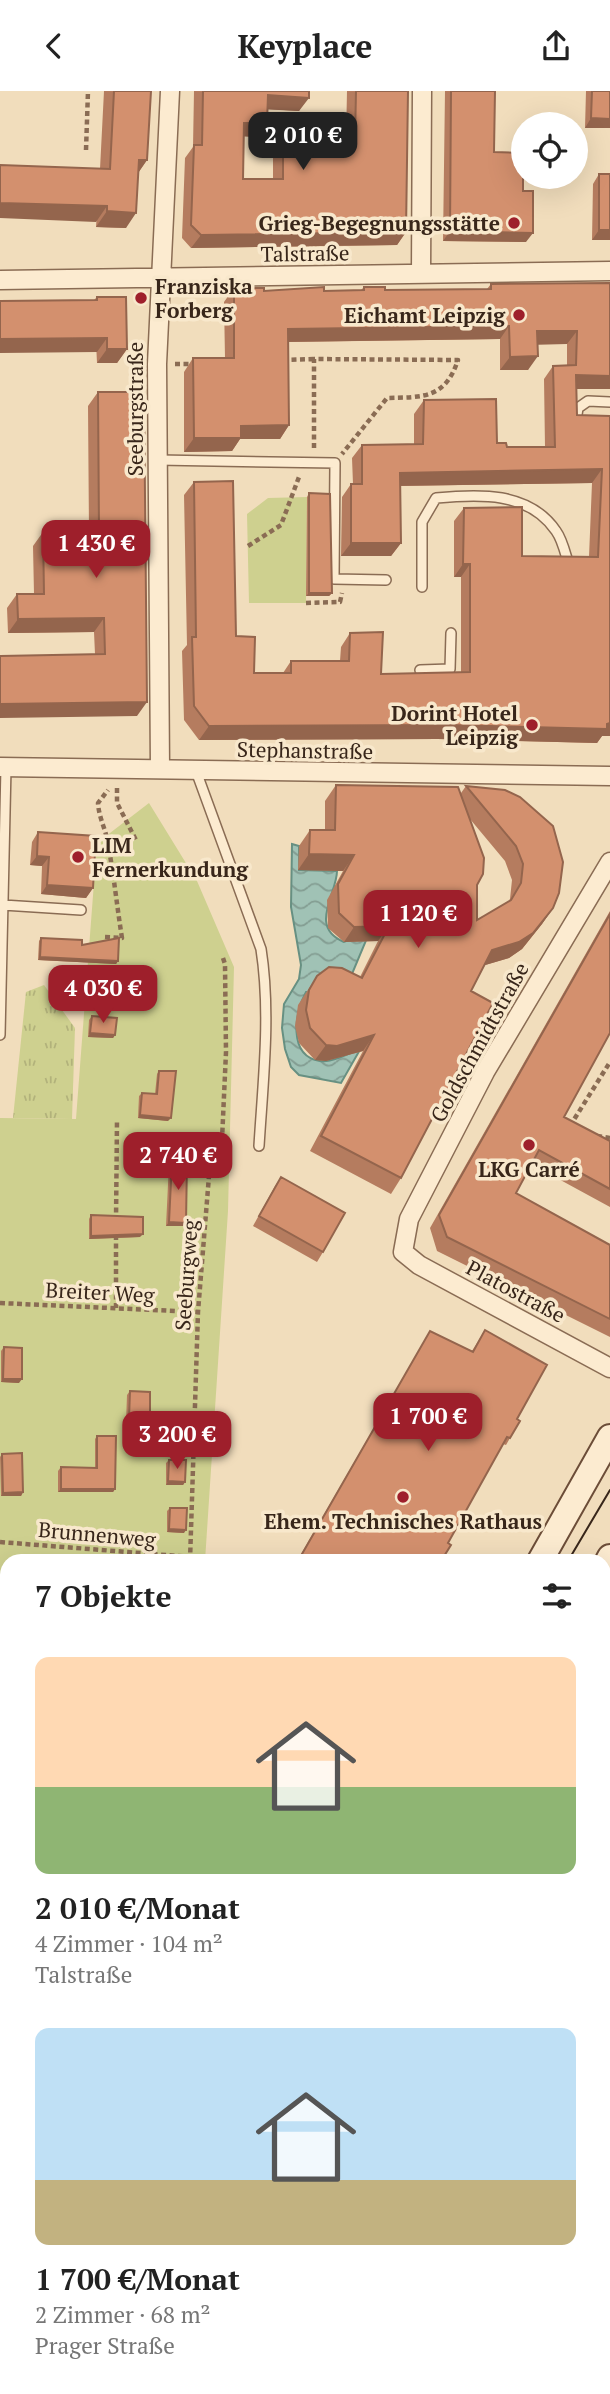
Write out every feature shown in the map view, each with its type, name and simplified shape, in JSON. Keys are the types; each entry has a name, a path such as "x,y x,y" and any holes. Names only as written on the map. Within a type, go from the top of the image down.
{"main road":[{"path":"544,1554 610,1437"}],"street":[{"name":"Seeburgstraße","path":"160,768 157,364 159,277 170,91"},
{"path":"421,274 422,91"},
{"name":"Talstraße","path":"0,280 610,271"},
{"name":"Stephanstraße","path":"3,767 610,776"},
{"name":"Goldschmidtstraße","path":"402,1252 409,1219 485,1072 610,862"},
{"name":"Platostraße","path":"402,1252 419,1265 610,1368"}],"lane":[{"path":"576,421 578,408 588,401 610,402"},
{"path":"158,460 335,463 334,579 386,580"},
{"path":"422,587 422,522 436,498 467,495 504,498 527,505 556,531 568,562"},
{"path":"420,670 450,669 451,633"},
{"path":"0,1035 3,767"},
{"path":"196,771 261,949 265,974 265,1052 259,1146"},
{"path":"3,905 81,910"}],"path":[{"path":"86,150 88,91"},
{"path":"248,546 281,526 309,463 314,359"},
{"path":"279,360 458,360 453,376 440,391 418,397 387,398 335,463"},
{"path":"157,364 196,364"},
{"path":"306,603 340,602 346,579"},
{"path":"117,769 117,803 137,842"},
{"path":"104,937 122,938 105,827 99,820 98,803 105,790 117,790"},
{"name":"Seeburgweg","path":"190,1554 198,1312 209,1175 221,1162 226,1052 225,964 222,955"},
{"path":"576,1134 565,1133 610,1062"},
{"path":"116,1308 117,1120"},
{"path":"588,1135 610,1138"},
{"name":"Breiter Weg","path":"0,1303 198,1312"},
{"name":"Brunnenweg","path":"0,1542 134,1554"}],"green space":[{"path":"307,497 306,603 249,603 247,514 268,498"},
{"path":"149,803 197,881 234,967 228,1211 205,1554 0,1554 0,1118 76,1119 97,843"},
{"path":"44,985 75,1028 72,1119 13,1118 26,992"}],"water":[{"path":"292,844 299,846 299,870 337,871 326,919 333,936 344,942 370,931 344,993 306,992 299,1010 296,1032 298,1042 309,1057 330,1061 361,1048 341,1083 299,1075 291,1067 285,1049 282,1028 284,1004 299,979 301,965 291,907"}],"building":[{"path":"114,91 151,91 147,160 139,160 136,213 107,211 107,206 0,203 0,165 110,169"},
{"path":"203,91 309,91 309,98 268,95 267,123 244,123 243,179 283,179 283,141 355,140 356,91 408,91 406,232 201,235 191,225 194,145 202,145"},
{"path":"451,91 495,91 494,152 511,153 511,189 533,191 533,233 450,231"},
{"path":"592,91 610,91 610,119 591,118"},
{"path":"599,174 610,174 610,230 599,230"},
{"path":"610,283 610,376 576,375 577,415 610,416 610,723 607,724 607,729 447,725 209,726 194,706 194,482 233,481 236,636 255,637 254,673 291,673 291,661 349,661 350,633 383,632 381,674 470,672 470,564 463,564 464,508 522,507 522,556 598,557 602,469 400,473 401,543 351,543 351,484 362,484 362,445 423,444 424,400 496,399 497,443 506,443 507,447 555,447 553,366 576,365 577,331 537,331 538,356 510,357 509,326 288,329 289,425 241,426 241,438 194,438 193,358 234,358 234,288 264,288 264,291 324,287 324,291 364,290 364,287 385,287 385,290 491,289 491,284"},
{"path":"97,297 126,297 127,349 107,349 107,338 0,339 0,301 97,300"},
{"path":"98,392 144,392 147,702 0,704 0,656 105,654 104,618 18,619 17,594 44,594 43,532 99,531"},
{"path":"309,493 330,494 332,593 309,593"},
{"path":"336,785 458,787 484,858 483,874 477,885 477,920 511,900 521,883 523,864 516,846 466,786 505,790 520,797 553,826 563,862 559,893 553,908 533,933 519,942 492,950 471,991 493,1003 401,1178 321,1136 374,1035 337,1046 326,1045 310,1028 306,1010 309,990 317,976 329,967 342,968 362,978 389,926 354,927 339,913 338,884 354,855 309,854 310,830 335,830"},
{"path":"38,832 96,836 93,888 47,885 49,857 37,856"},
{"name":"LKG Carré","path":"610,914 610,1033 564,1117 610,1141 610,1189 539,1150 516,1193 610,1245 610,1319 447,1237 439,1215"},
{"path":"41,938 82,940 82,945 119,938 118,961 40,957"},
{"path":"92,1016 117,1018 115,1035 90,1033"},
{"path":"159,1071 176,1071 171,1118 140,1115 142,1093 157,1094"},
{"path":"172,1161 187,1161 186,1223 169,1222"},
{"path":"281,1177 345,1213 323,1252 259,1216"},
{"path":"91,1215 143,1217 143,1234 91,1236"},
{"name":"Ehem. Technisches Rathaus","path":"485,1330 547,1365 517,1419 520,1421 510,1438 507,1437 448,1543 451,1545 445,1554 302,1554 430,1331 473,1352"},
{"path":"4,1347 22,1348 22,1379 3,1379"},
{"path":"130,1391 150,1392 150,1420 129,1419"},
{"path":"97,1436 116,1436 115,1489 61,1489 61,1467 97,1468"},
{"path":"22,1453 23,1492 3,1493 2,1454"},
{"path":"169,1460 186,1460 185,1482 168,1481"},
{"path":"170,1508 187,1508 186,1530 169,1529"}],"tram line":[{"path":"572,1554 610,1490"}],"place":[{"name":"Grieg-Begegnungsstätte","path":"514,223"},
{"name":"Franziska Forberg","path":"141,298"},
{"name":"Eichamt Leipzig","path":"519,315"},
{"name":"Dorint Hotel Leipzig","path":"532,725"},
{"name":"LIM Fernerkundung","path":"78,857"},
{"name":"LKG Carré","path":"529,1145"},
{"name":"Ehem. Technisches Rathaus","path":"403,1497"}]}
